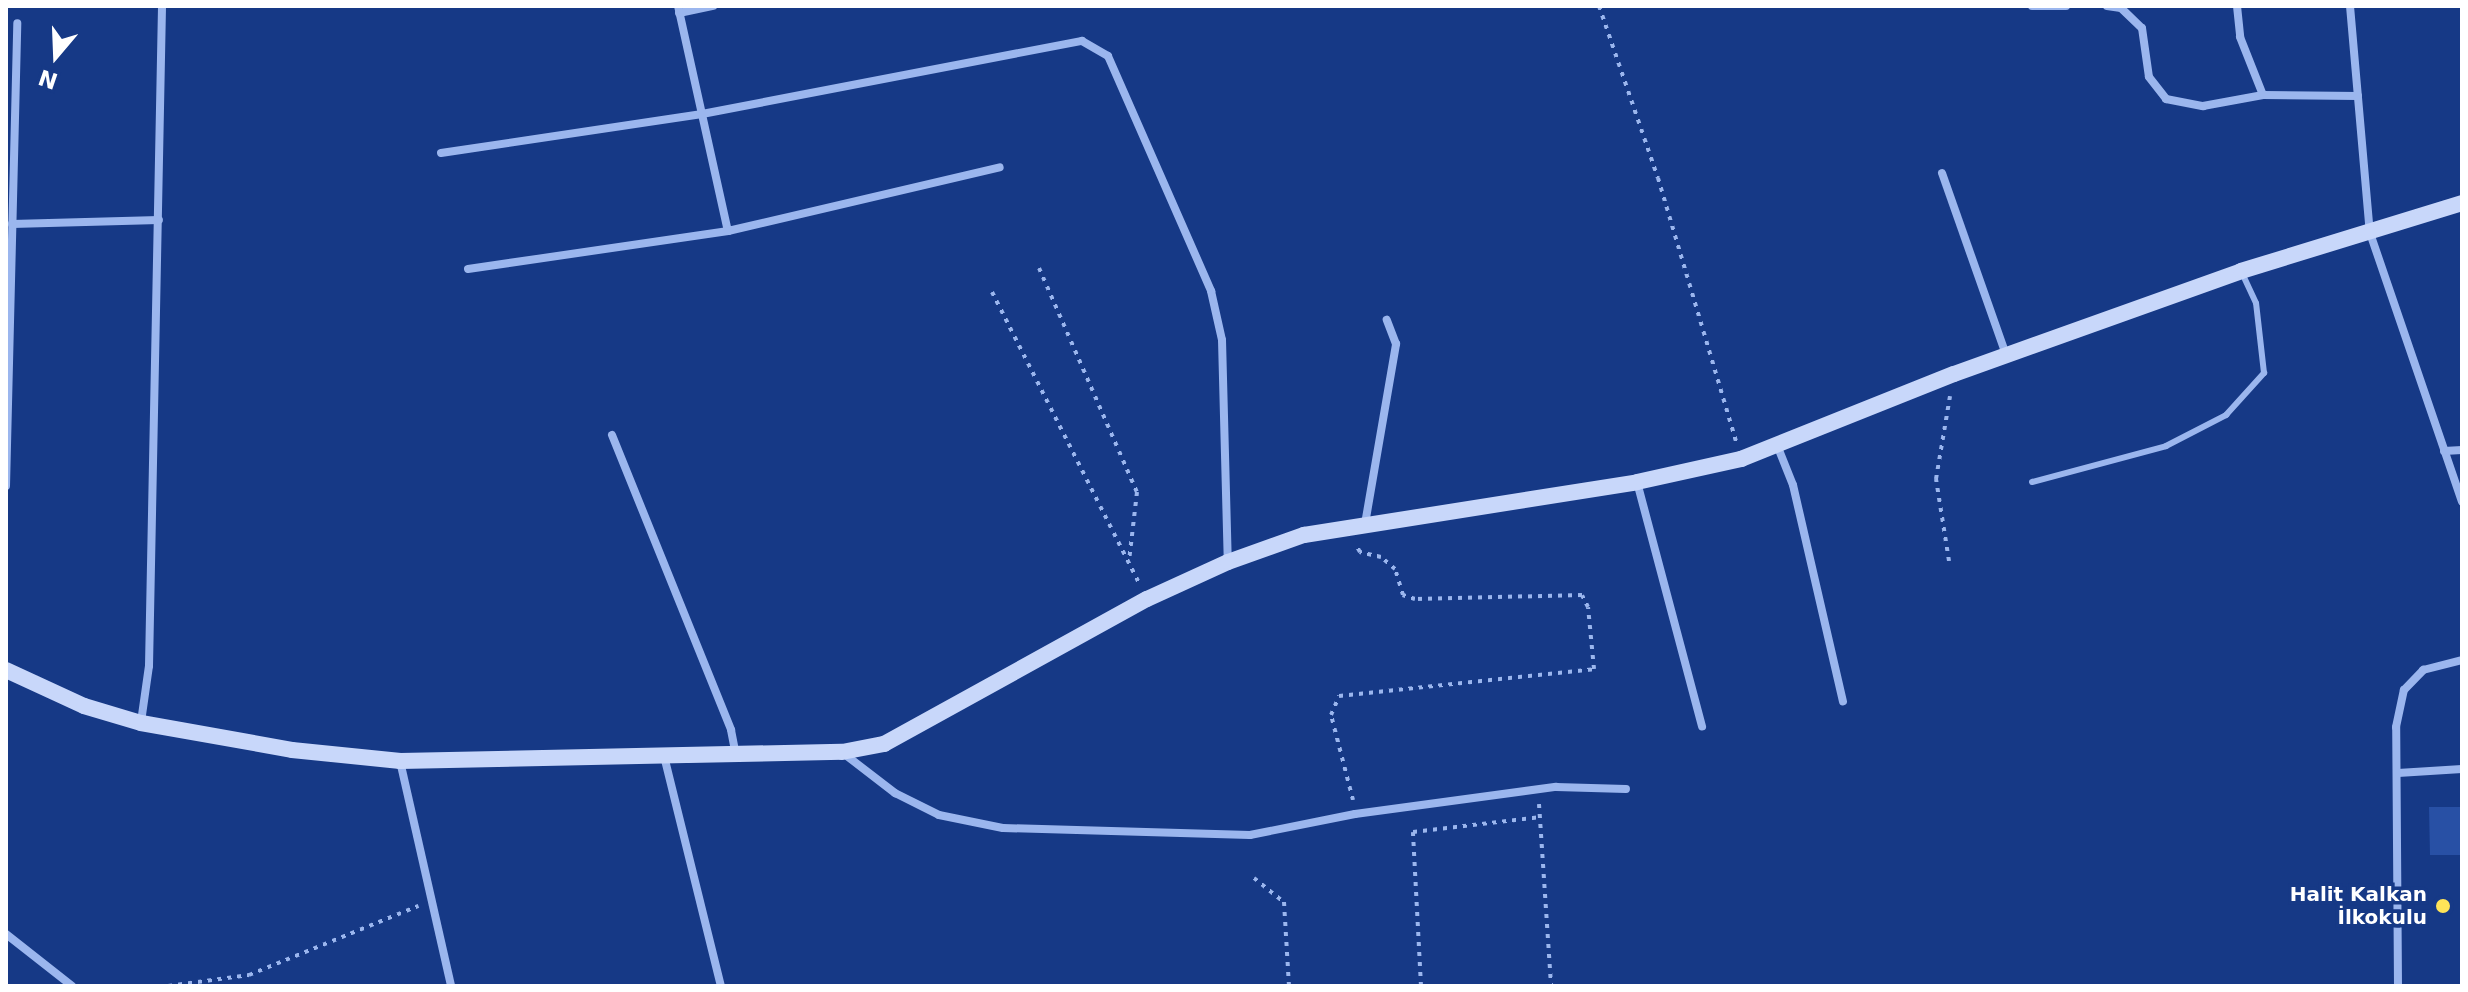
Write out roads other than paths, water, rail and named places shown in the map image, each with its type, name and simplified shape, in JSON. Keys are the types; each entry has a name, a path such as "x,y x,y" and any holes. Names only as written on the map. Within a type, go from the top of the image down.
{"street":[{"path":"141,723 149,666 162,6"},
{"path":"713,6 678,10 728,231"},
{"path":"2032,6 2066,6"},
{"path":"2107,6 2121,8 2142,28 2149,77 2166,99 2203,106 2263,95 2358,96"},
{"path":"2237,6 2240,37 2263,95"},
{"path":"2350,6 2370,233 2462,502"},
{"path":"6,486 17,23"},
{"path":"441,153 702,114 1082,41 1108,56 1211,291 1222,340 1228,562"},
{"path":"468,269 728,231 1000,167"},
{"path":"1942,173 2006,355"},
{"path":"6,670 84,706 141,723 292,750 400,761 665,760 842,752 884,744 1147,599 1228,562 1304,535 1637,482 1741,459 1954,374 2241,271 2462,203"},
{"path":"12,224 159,220"},
{"path":"1356,526 1396,344 1387,320"},
{"path":"612,435 731,730 736,757"},
{"path":"1777,445 1793,485 1843,701"},
{"path":"2444,451 2462,450"},
{"path":"1637,482 1702,727"},
{"path":"2398,986 2396,727 2404,690 2423,670 2462,660"},
{"path":"842,752 895,793 939,815 1003,828 1250,835 1355,814 1538,790 1626,789"},
{"path":"665,760 721,986"},
{"path":"400,761 451,986"},
{"path":"2398,773 2462,769"},
{"path":"6,934 72,986"}],"lane":[{"path":"2032,482 2166,446 2226,415 2264,373 2256,303 2241,271"}],"place":[{"name":"Halit Kalkan İlkokulu","path":"2443,906"}]}
